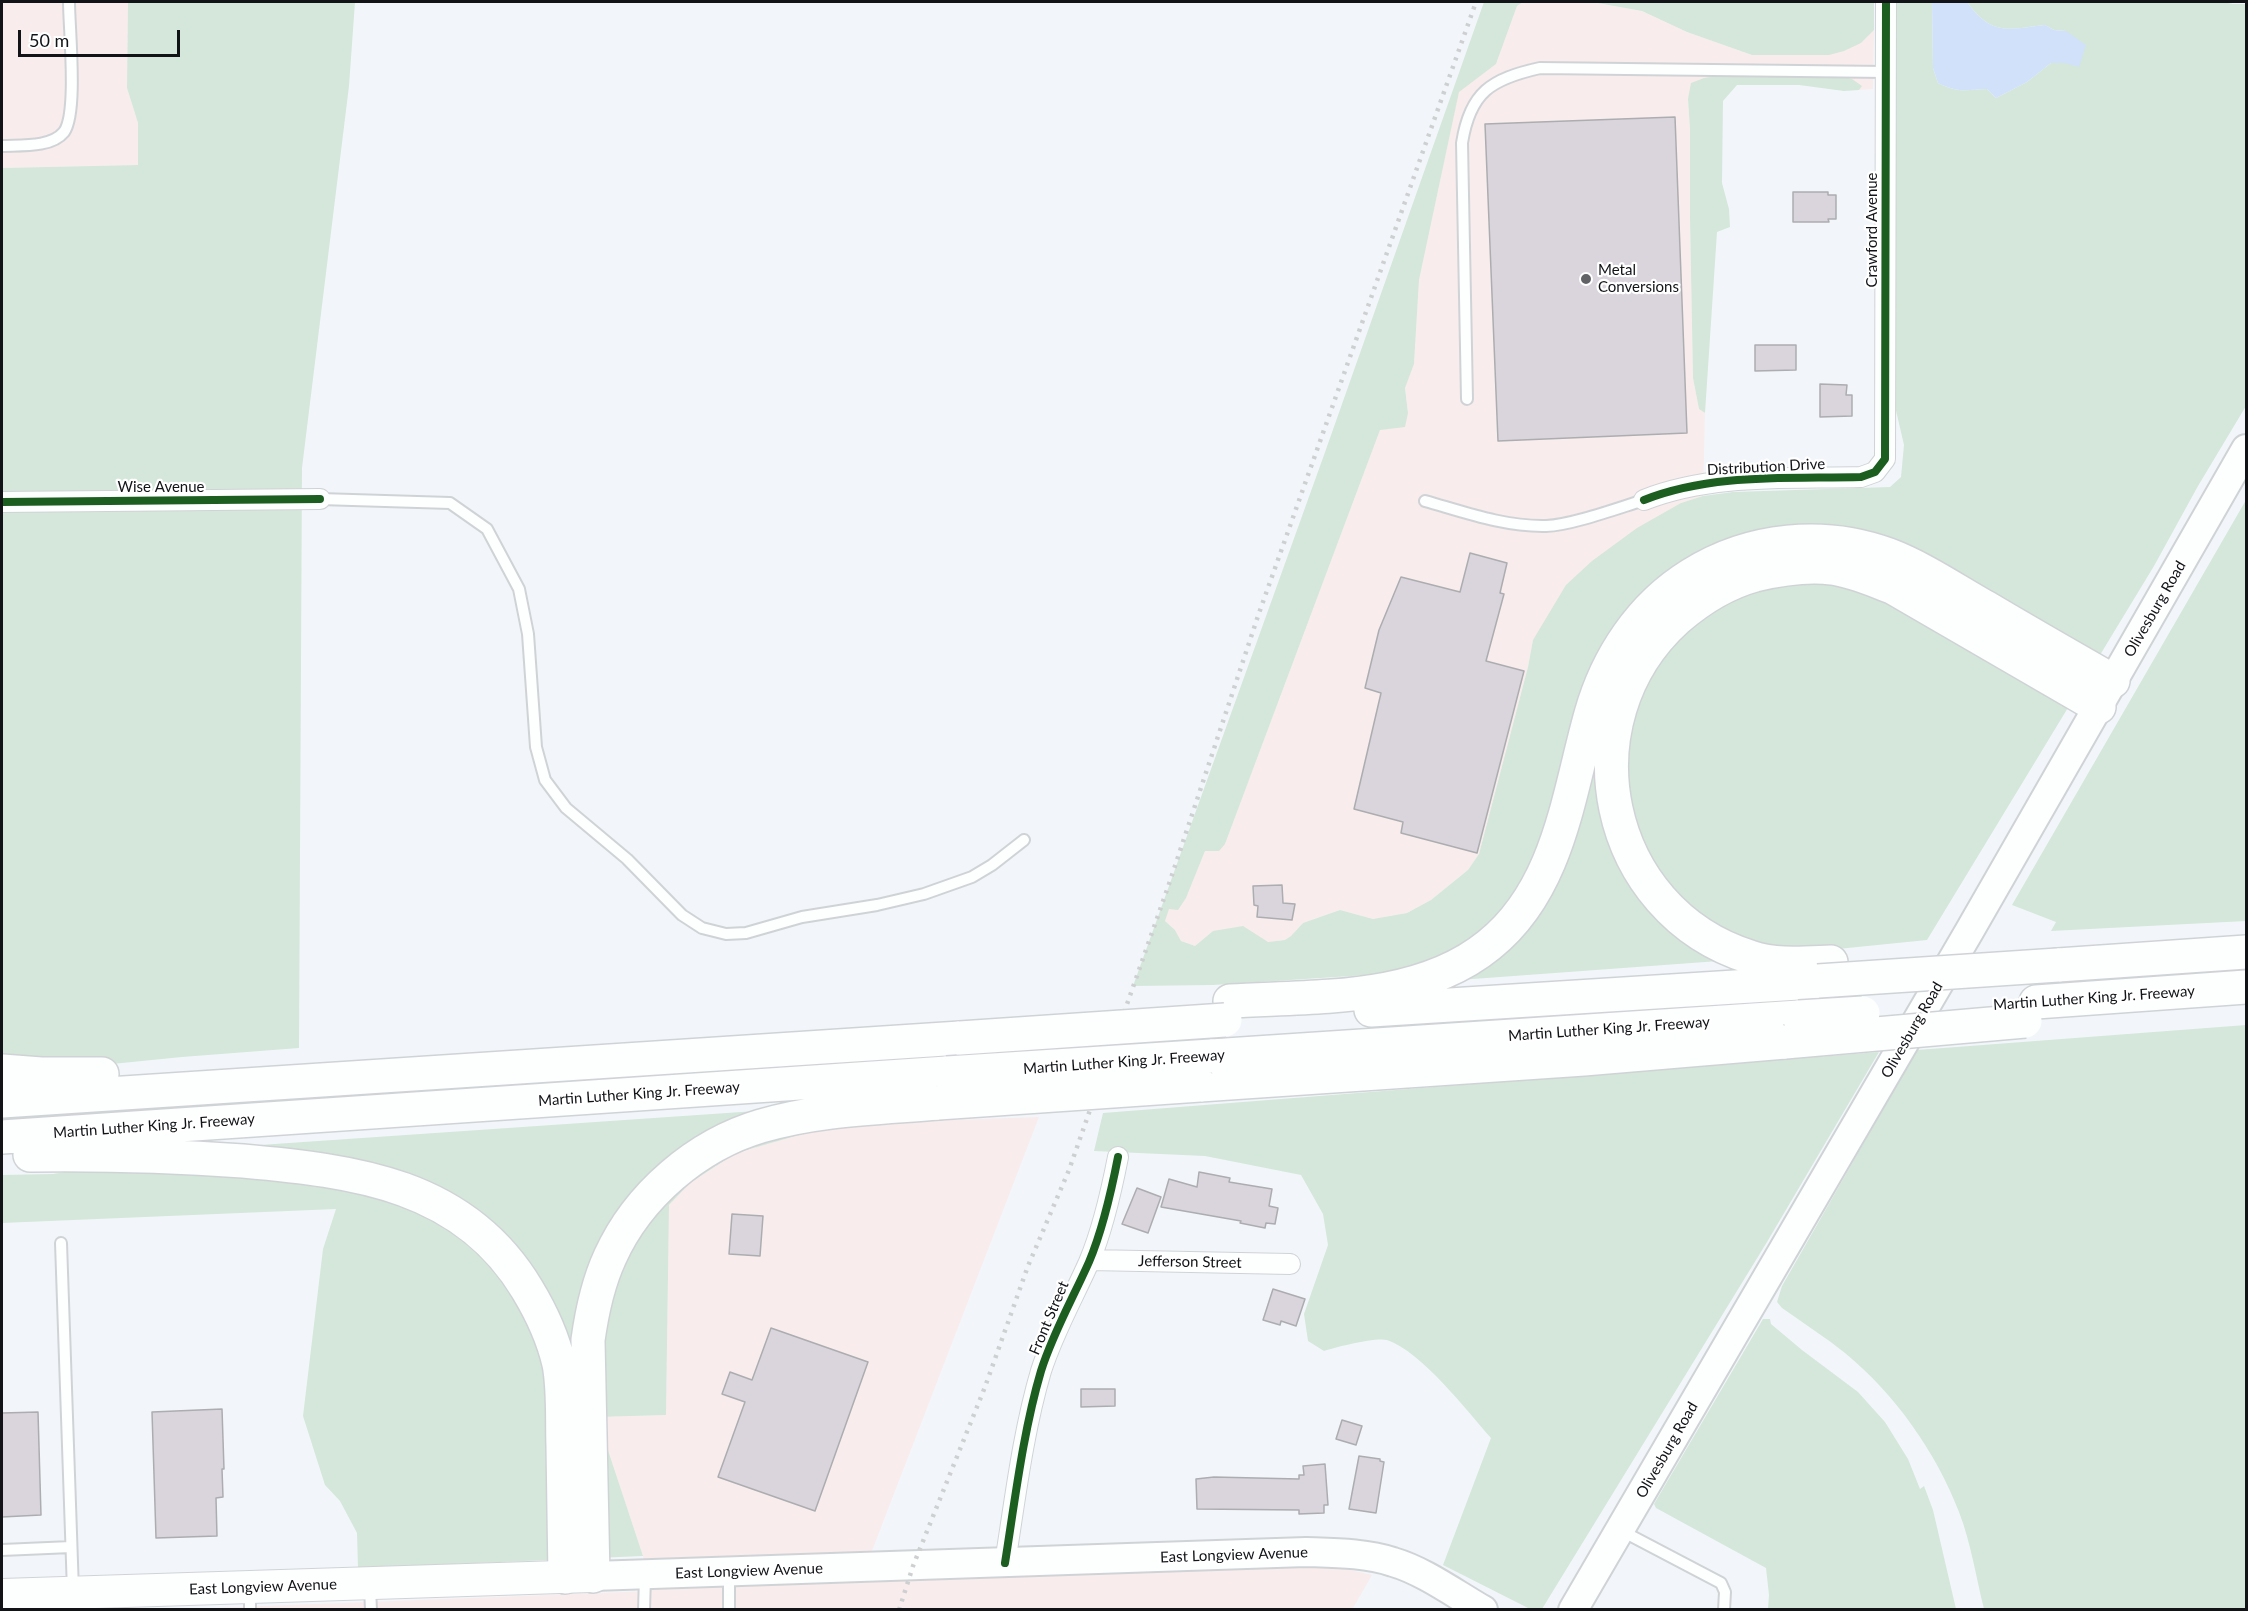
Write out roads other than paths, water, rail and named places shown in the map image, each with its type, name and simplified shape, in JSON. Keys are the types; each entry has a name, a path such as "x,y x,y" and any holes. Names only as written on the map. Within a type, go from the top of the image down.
{"highway":[{"path":"1227,1011 1371,993 1401,987 1444,972 1467,961 1495,940 1524,909 1556,847 1592,710 1611,661 1625,637 1651,606 1683,580 1703,567 1747,550 1770,543 1817,541 1849,545 1888,555 1938,580 2106,694"},
{"path":"1825,972 1750,957 1720,945 1678,916 1661,900 1630,854 1620,831 1611,781 1616,727 1632,679 1657,639 1670,625 1721,588 1743,579 1787,568 1832,568 1859,574 1893,587 2106,694"},
{"path":"2,1101 879,1043 963,1029 1227,1011 2063,956 2231,953"},
{"name":"Martin Luther King Jr. Freeway","path":"2,1137 942,1088 1792,1030 2030,1011 2247,987"},
{"path":"2,1071 76,1075 227,1069 572,1046 651,1058"},
{"path":"579,1576 588,1340 592,1311 610,1255 629,1224 655,1191 680,1168 738,1134 762,1126 942,1088"},
{"path":"2,1156 153,1156 326,1170 367,1177 406,1188 440,1205 473,1226 498,1250 518,1274 537,1305 559,1364 579,1576"}],"main road":[{"name":"Olivesburg Road","path":"1573,1610 2247,449"},
{"name":"East Longview Avenue","path":"2,1595 73,1593 250,1598 370,1596 579,1576 1306,1552 1341,1553 1394,1562 1418,1572 1483,1610"}],"street":[{"name":"Crawford Avenue","path":"1885,459 1886,2"},
{"name":"Distribution Drive","path":"1644,500 1662,493 1709,482 1861,477 1875,472 1885,459"},
{"name":"Wise Avenue","path":"2,502 320,499"},
{"name":"Front Street","path":"1005,1563 1041,1371 1090,1260 1101,1227 1118,1157"},
{"name":"Jefferson Street","path":"1090,1260 1290,1264"}],"lane":[{"path":"2,146 42,145 63,133 72,112 69,2"},
{"path":"1467,399 1462,143 1472,105 1488,87 1515,74 1540,68 1887,72"},
{"path":"320,499 450,503 487,530 519,589 528,634 536,747 545,780 566,808 627,859 682,915 702,928 726,934 746,933 802,917 877,905 924,894 972,877 992,865 1024,840"},
{"path":"1425,501 1491,519 1525,525 1549,526 1644,500"},
{"path":"61,1243 73,1593"},
{"path":"1620,1530 1721,1583 1725,1592 1724,1610"},
{"path":"2,1550 71,1547"},
{"path":"729,1571 729,1610"},
{"path":"644,1610 645,1574"}],"water":[{"path":"1932,2 1967,2 1985,21 2002,28 2045,25 2054,30 2066,31 2086,45 2079,67 2064,63 2051,63 2027,82 1996,98 1987,89 1962,90 1938,83 1933,68"}],"railway":[{"path":"899,1610 913,1566 985,1387 1028,1266 1069,1170 1168,887 1258,616 1476,2"}],"place":[{"name":"Metal Conversions","path":"1586,279"}]}
